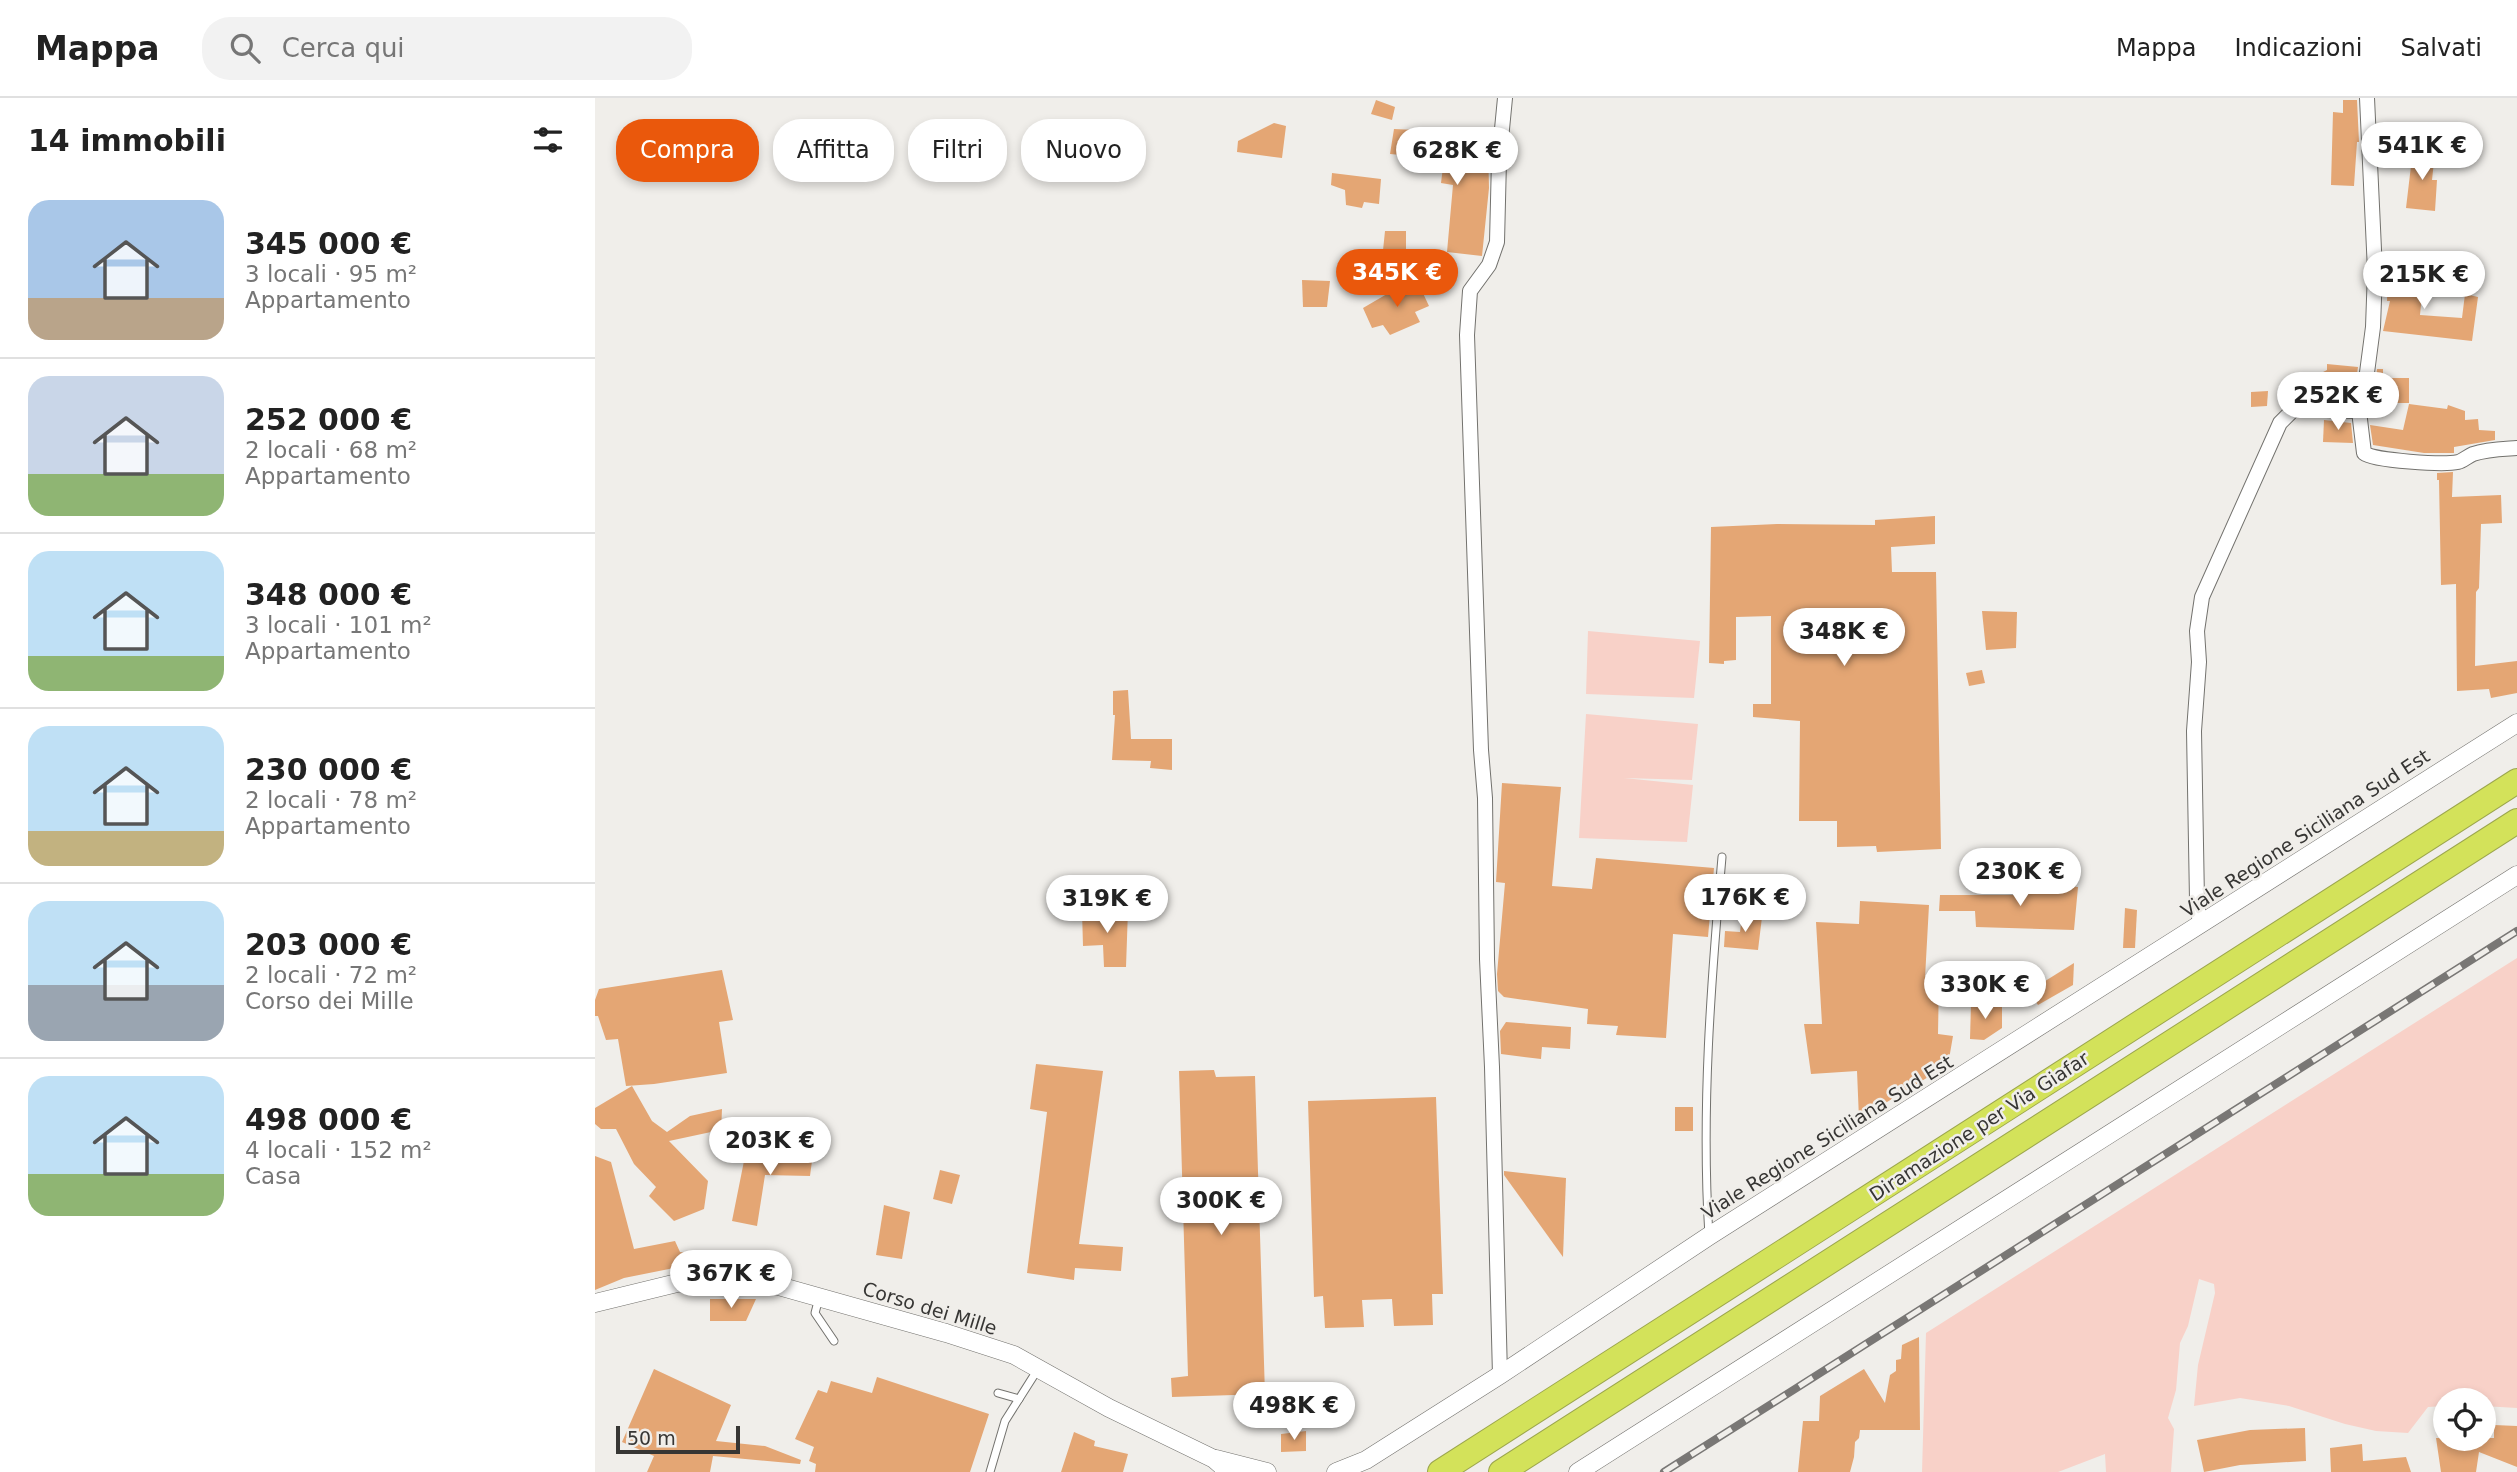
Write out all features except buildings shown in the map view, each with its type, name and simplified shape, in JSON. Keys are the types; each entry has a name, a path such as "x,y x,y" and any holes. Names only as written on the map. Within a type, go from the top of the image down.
{"highway":[{"name":"Diramazione per Via Giafar","path":"1440,1472 2517,781"},
{"name":"Diramazione per Via Giafar","path":"1501,1472 2517,821"}],"street":[{"path":"1500,1375 1487,959 1485,798 1481,750 1467,335 1470,291 1489,265 1497,242 1499,160 1505,98"},
{"path":"2367,98 2375,271 2373,327 2363,402 2359,411 2364,453 2385,460 2458,462 2490,450 2517,448"},
{"path":"2200,925 2196,872 2194,732 2199,662 2197,631 2202,597 2280,423 2294,409 2359,411"},
{"name":"Viale Regione Siciliana Sud Est","path":"1336,1472 1366,1460 1500,1375 1709,1236 2517,723"},
{"path":"1578,1472 2517,875"},
{"name":"Corso dei Mille","path":"595,1303 677,1283 719,1278 761,1281 820,1296 1003,1351 1109,1408 1214,1459 1229,1472"},
{"path":"1214,1459 1267,1472"}],"lane":[{"path":"1709,1236 1705,1170 1710,1004 1722,858"},
{"path":"820,1296 815,1313 834,1341"},
{"path":"990,1472 1005,1422 1038,1368"},
{"path":"998,1393 1019,1399"}],"shaded area":[{"path":"1588,631 1700,641 1694,698 1586,694"},
{"path":"1586,714 1698,724 1692,780 1624,778 1693,785 1687,842 1579,838"},
{"path":"2517,958 2517,1408 2496,1407 2496,1388 2433,1388 2433,1407 2428,1407 2408,1433 2376,1431 2289,1406 2240,1398 2194,1406 2198,1365 2215,1293 2214,1284 2199,1279 2188,1326 2180,1343 2176,1390 2168,1418 2174,1429 2171,1472 2106,1472 2105,1454 2058,1472 1922,1472 1926,1333"}],"railway":[{"path":"1664,1472 2517,931"}]}
